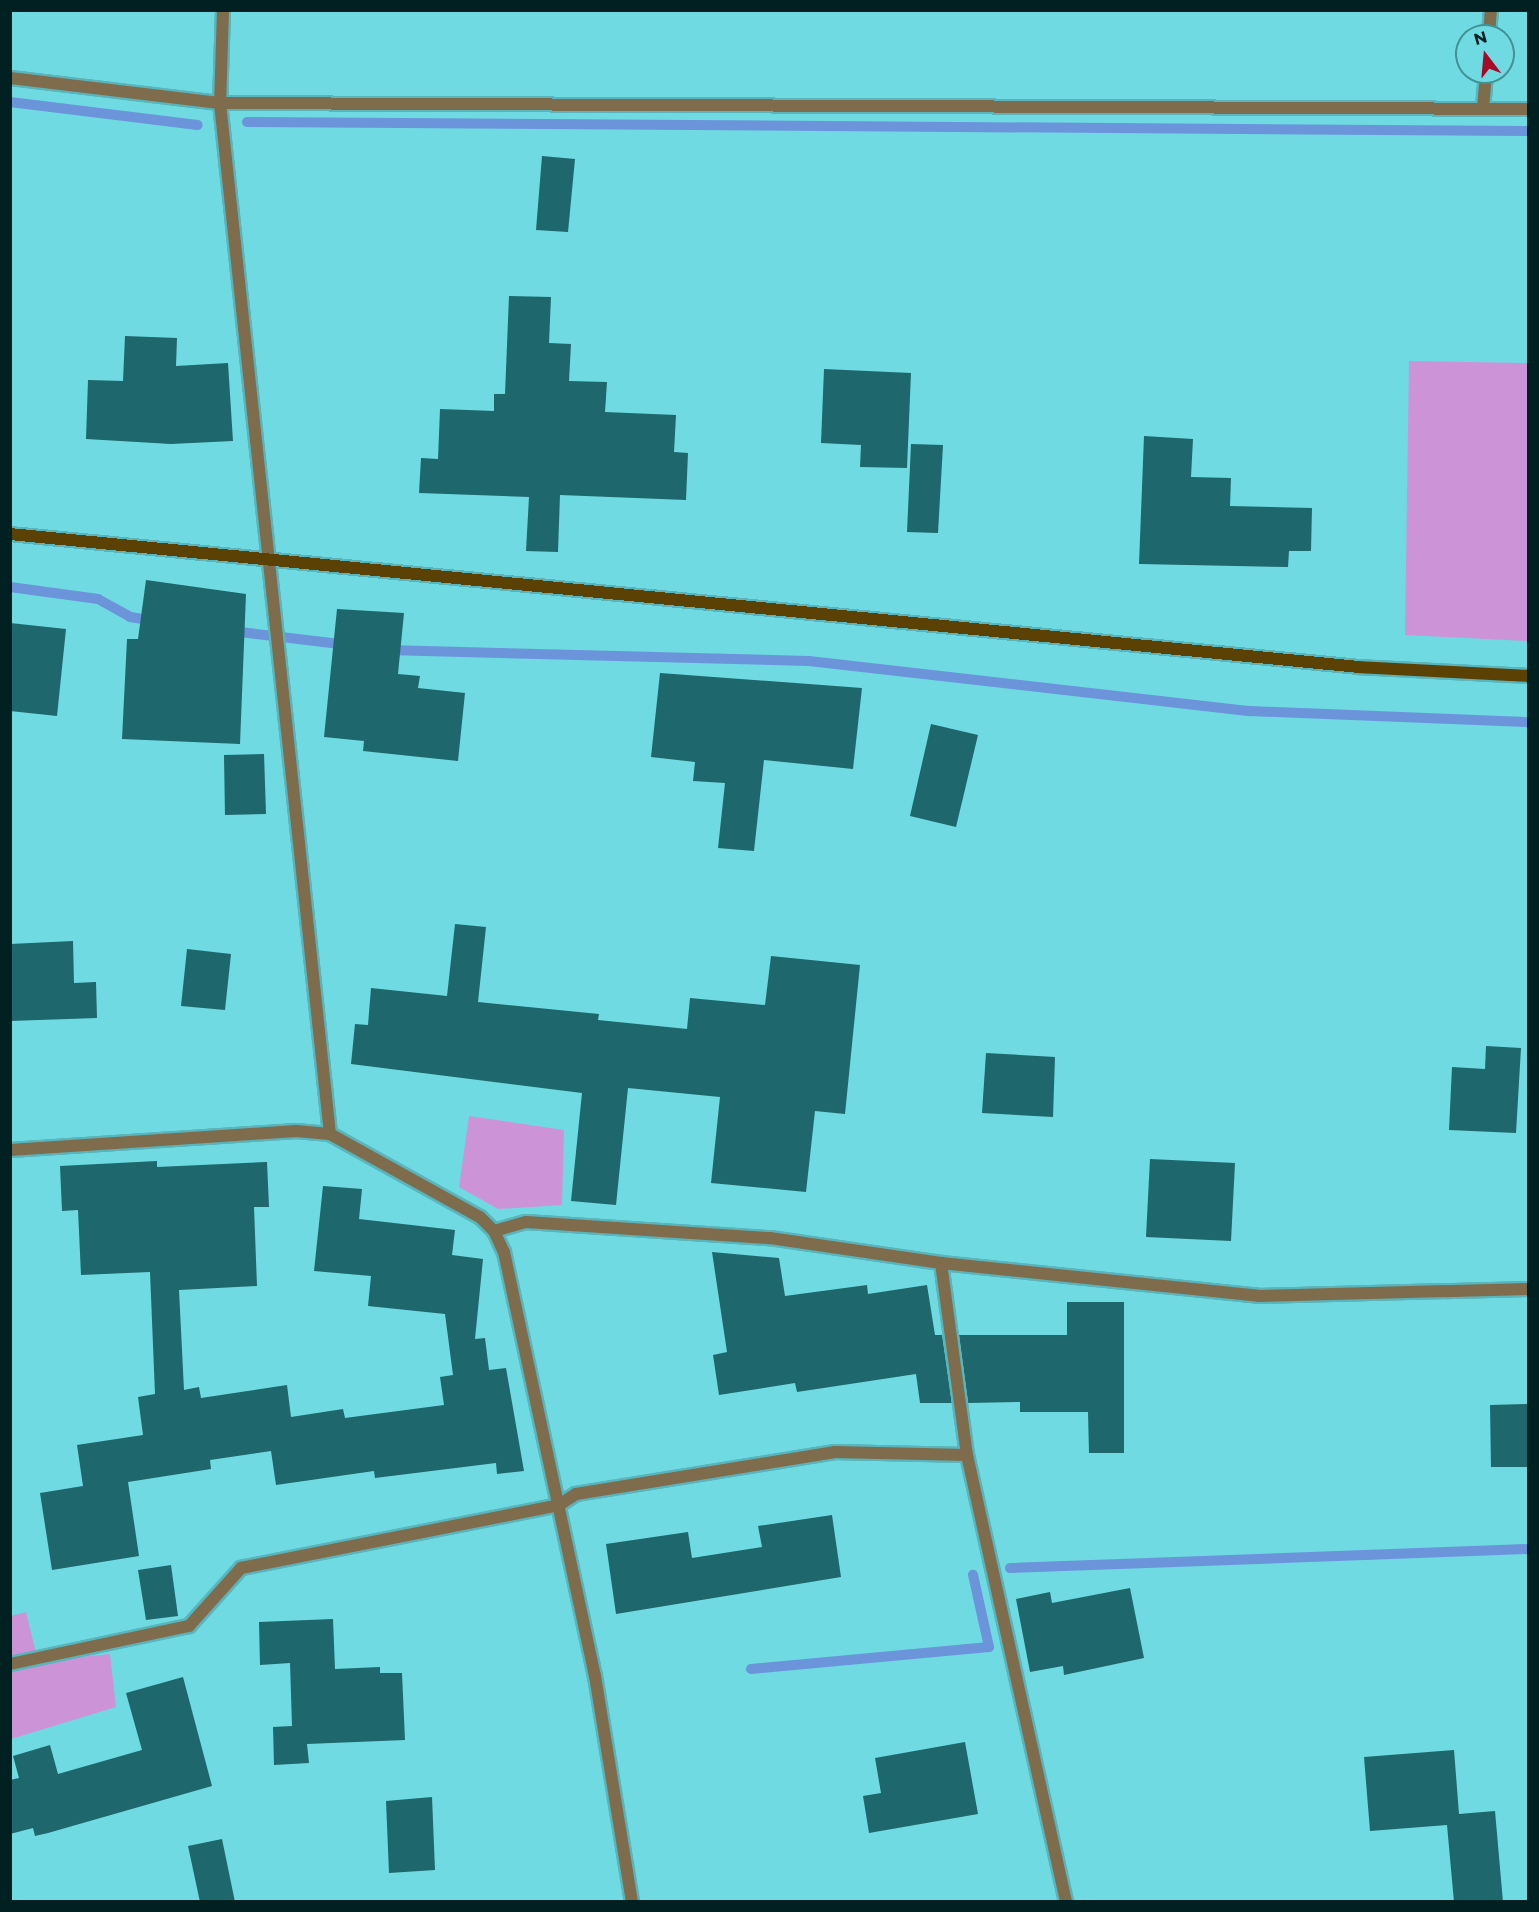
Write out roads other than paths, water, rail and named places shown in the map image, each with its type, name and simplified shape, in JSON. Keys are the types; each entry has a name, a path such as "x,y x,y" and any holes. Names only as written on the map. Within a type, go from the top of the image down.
{"street":[{"path":"223,10 220,103 272,558 330,1134"},
{"path":"10,78 220,103 1528,109"},
{"path":"1483,108 1485,84"},
{"path":"10,534 272,558 1358,667 1528,675"},
{"path":"10,1150 296,1131 330,1134 480,1217 494,1231 504,1252 595,1676 632,1902"},
{"path":"494,1231 526,1222 770,1238 941,1263 1258,1296 1528,1289"},
{"path":"941,1263 967,1455 1066,1902"},
{"path":"10,1664 189,1626 241,1568 559,1505 576,1494 834,1452 967,1455"}],"waterway":[{"path":"10,102 198,125"},
{"path":"247,122 1528,131"},
{"path":"10,587 98,599 130,617 154,621"},
{"path":"232,631 348,645"},
{"path":"387,650 809,661 1250,711 1528,722"},
{"path":"1010,1568 1528,1549"},
{"path":"751,1669 989,1647 973,1575"}]}
